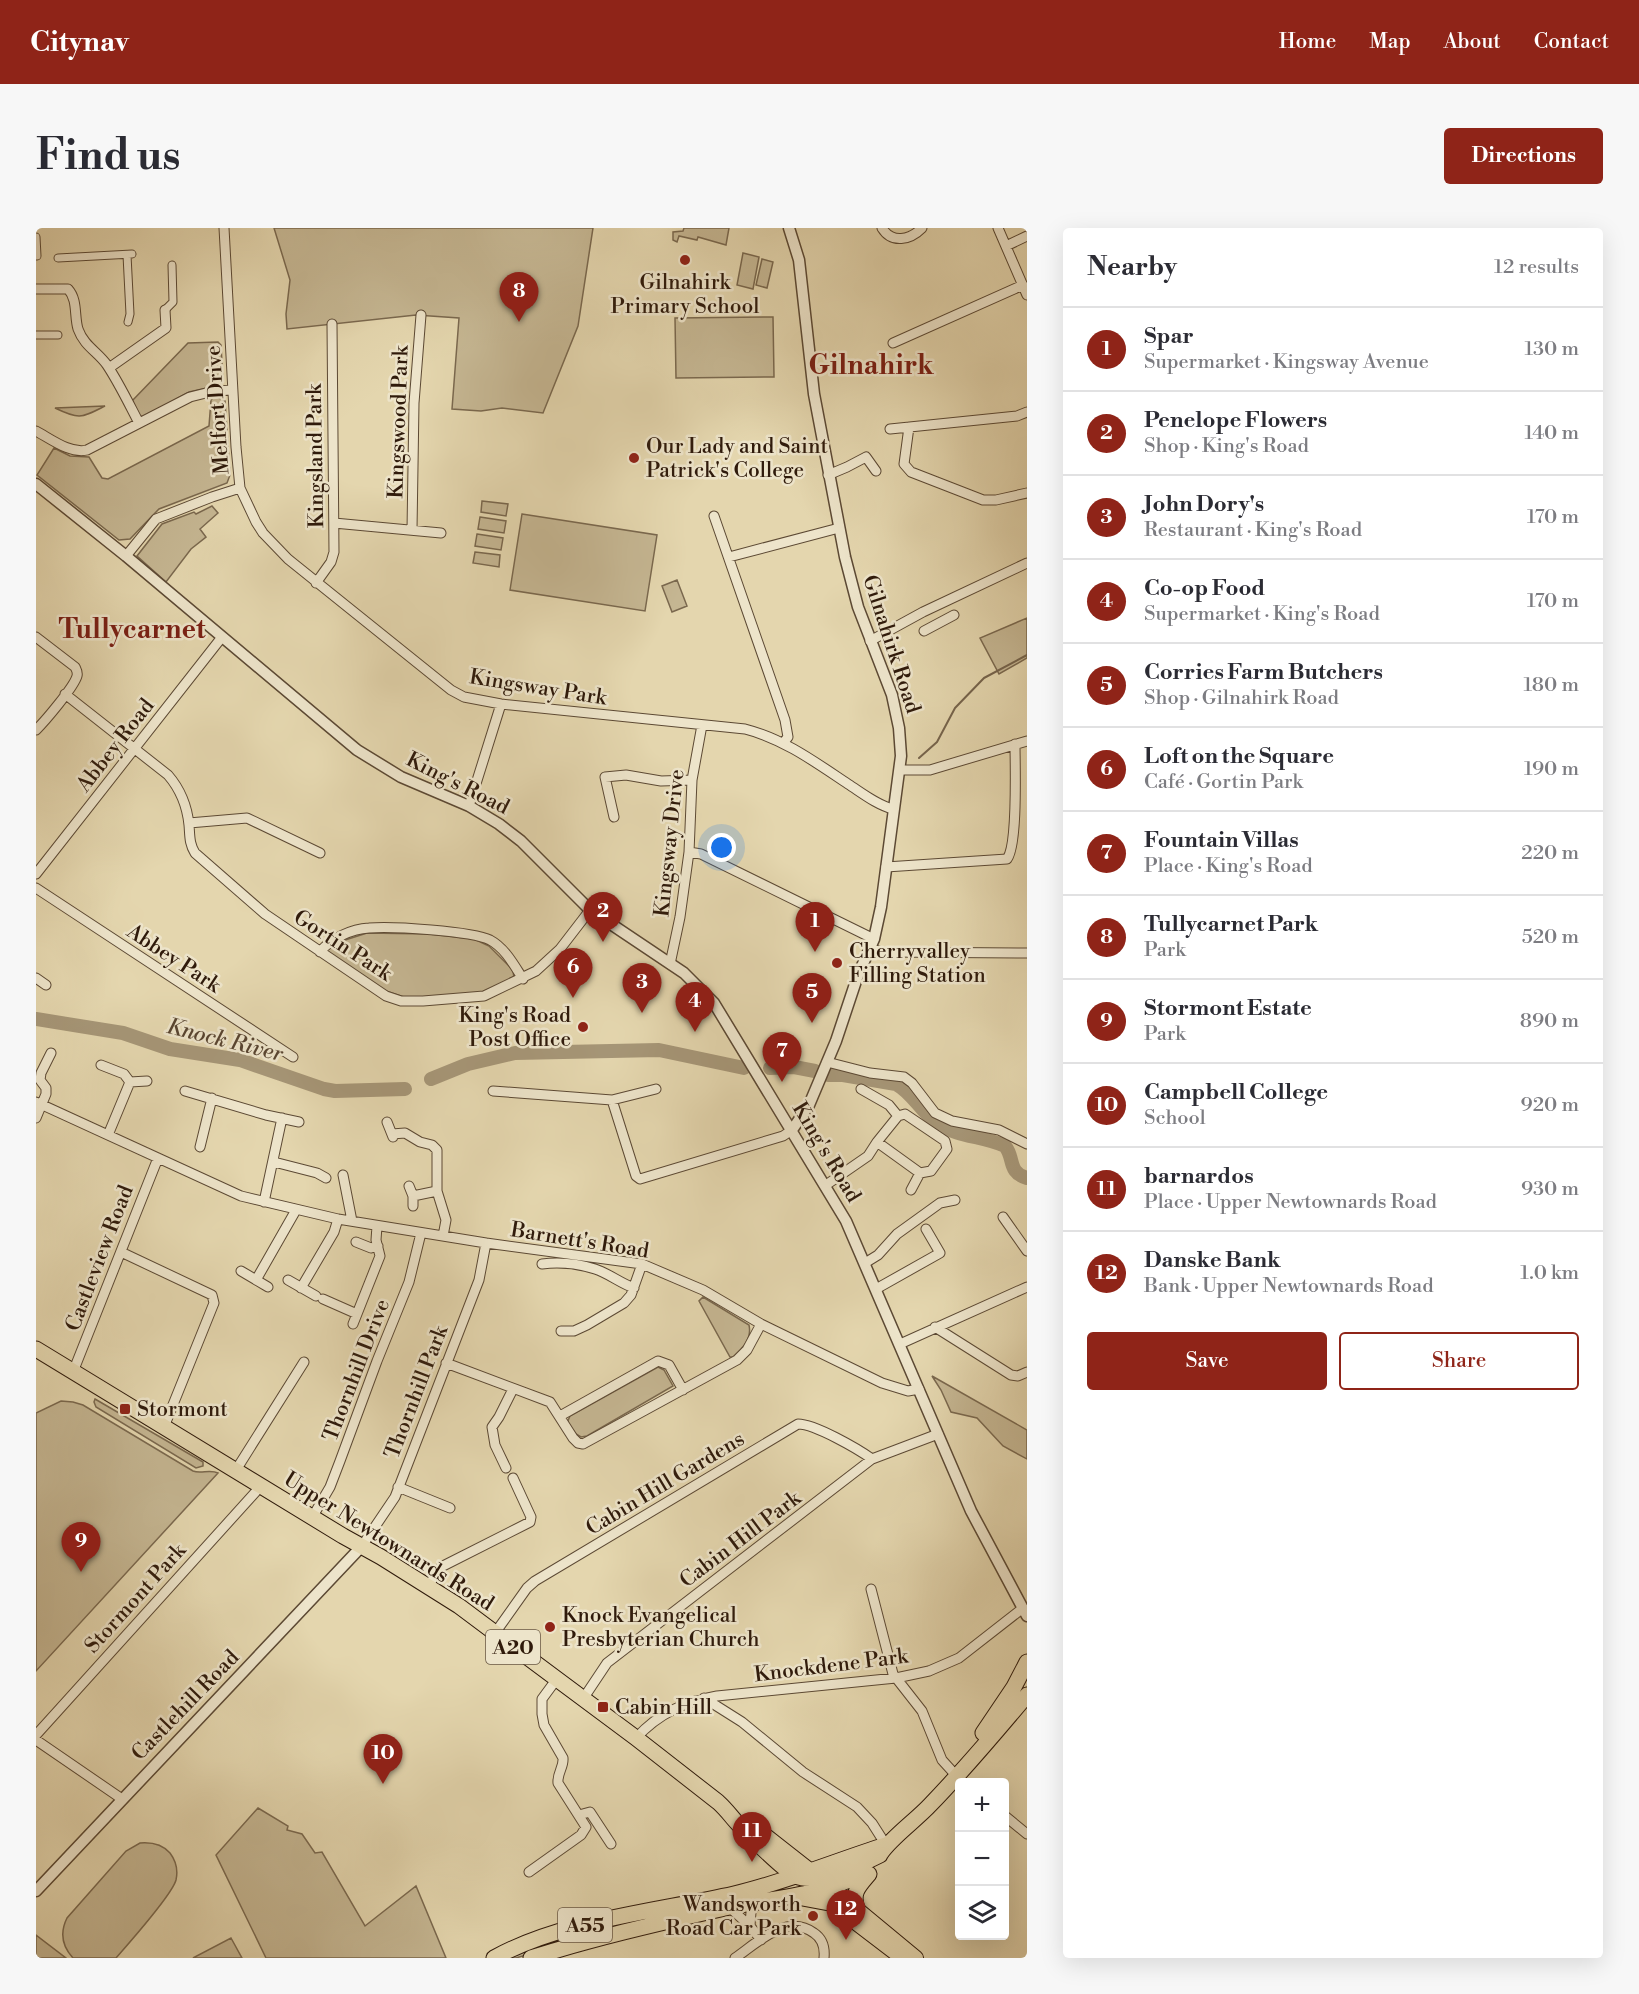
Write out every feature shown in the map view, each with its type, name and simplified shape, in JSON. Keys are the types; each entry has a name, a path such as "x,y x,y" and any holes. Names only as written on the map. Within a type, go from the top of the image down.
{"highway":[{"name":"Upper Newtownards Road","path":"36,1349 428,1586 495,1633 733,1814 748,1823 812,1881"},
{"path":"975,1755 978,1740 1014,1687 1027,1662"},
{"name":"A55","path":"960,1778 975,1755 1027,1695"},
{"name":"A55","path":"531,1958 573,1944 729,1907 790,1896 812,1881 830,1863 880,1856 955,1784"},
{"name":"Upper Newtownards Road","path":"733,1814 738,1825 774,1857 812,1881"},
{"path":"733,1814 743,1814 800,1855 830,1863"},
{"path":"812,1881 880,1856"},
{"path":"857,1908 854,1900 856,1890 880,1856"},
{"path":"681,1905 690,1899 767,1880 775,1868 774,1857"},
{"name":"A55","path":"494,1958 536,1938 567,1929 737,1893 812,1881"},
{"path":"790,1896 830,1903"}],"main road":[{"name":"Upper Newtownards Road","path":"812,1881 830,1903 902,1958"},
{"name":"Upper Newtownards Road","path":"812,1881 857,1908 916,1958"},
{"path":"812,1881 865,1924 876,1939"}],"street":[{"name":"Melfort Drive","path":"126,556 156,519 240,488 232,390 224,228"},
{"name":"Gilnahirk Road","path":"789,228 799,260 814,394 850,584 870,641 887,680 897,712 900,744 900,770 881,907 872,944 858,975 844,1020 827,1062 805,1113 792,1130"},
{"path":"882,228 894,239 906,238 922,228"},
{"path":"893,343 1025,290 998,228"},
{"path":"1006,246 1027,236"},
{"path":"36,237 37,256"},
{"path":"58,258 129,254 130,314 128,322"},
{"path":"109,368 166,328 165,310 173,303 171,265"},
{"path":"36,289 68,289 72,294 78,330 91,351 103,359 109,368 139,423"},
{"name":"Kingswood Park","path":"412,530 414,403 421,315"},
{"name":"Kingsland Park","path":"316,582 331,562 334,552 332,324"},
{"path":"36,335 58,335"},
{"path":"36,431 79,452 190,397 214,391 232,390"},
{"path":"890,429 1017,416 1027,412"},
{"path":"909,427 904,464 911,472 983,500 1027,494"},
{"path":"828,475 866,457 876,471"},
{"name":"King's Road","path":"36,484 126,556 365,756 401,777 469,806 499,824 521,841 590,910 670,963 693,981 714,1003 846,1221 971,1511 1025,1612"},
{"name":"Kingsway Park","path":"240,488 263,533 288,559 451,690 479,701 745,729 764,734 784,742 865,795 893,809"},
{"path":"714,516 785,720 788,737 784,742"},
{"path":"334,523 441,533"},
{"path":"729,557 839,528"},
{"path":"870,641 931,608 1027,563"},
{"path":"931,608 939,623"},
{"path":"924,631 954,615"},
{"path":"36,637 77,672 77,677 65,694 36,730"},
{"name":"Abbey Road","path":"36,874 222,637"},
{"name":"Gortin Park","path":"65,694 135,749 176,785 185,801 190,844 195,854 265,914 378,991 401,1001 484,996 523,979 536,971 560,949 590,910"},
{"path":"469,806 501,704"},
{"name":"Kingsway Drive","path":"670,963 680,917 689,852 692,780 702,725"},
{"path":"900,770 930,770 1027,741"},
{"path":"886,867 1007,859 1010,855 1013,835 1016,781 1015,744"},
{"path":"614,817 605,777 626,775 661,781 692,780"},
{"path":"189,823 247,818 320,853"},
{"path":"689,852 701,854 872,944 883,952 1027,953"},
{"name":"Abbey Park","path":"36,888 293,1058"},
{"path":"320,951 335,939 368,928 470,933 491,940 503,951 523,979"},
{"path":"36,978 46,986"},
{"path":"36,1118 39,1103 46,1094 40,1080 40,1073 51,1053"},
{"path":"827,1062 860,1071 904,1077 912,1083 935,1113 952,1121 999,1130 1027,1144"},
{"path":"101,1065 124,1074 130,1082"},
{"path":"130,1082 147,1081"},
{"path":"108,1135 130,1082"},
{"path":"493,1091 612,1100 656,1089"},
{"path":"861,1089 889,1105 898,1116"},
{"path":"185,1091 298,1122"},
{"path":"212,1098 201,1143 213,1143"},
{"path":"612,1100 636,1176 640,1179 783,1136 792,1130"},
{"name":"Barnett's Road","path":"39,1103 241,1196 296,1210 377,1226 642,1264 703,1290 761,1324 882,1383 908,1391 920,1389"},
{"path":"799,1141 805,1113"},
{"path":"826,1185 868,1156 877,1142 898,1116 905,1114 940,1137 947,1145 944,1154 931,1171 920,1173 877,1142"},
{"path":"264,1202 282,1119"},
{"path":"387,1122 393,1136 405,1133 420,1142 432,1145 437,1150 437,1191 446,1220 443,1236"},
{"name":"Castleview Road","path":"73,1372 158,1158"},
{"path":"274,1162 321,1172"},
{"path":"911,1190 920,1173"},
{"path":"343,1175 352,1221"},
{"path":"409,1186 413,1201 437,1191"},
{"path":"865,1263 878,1255 897,1234 940,1203 955,1200"},
{"path":"256,1280 296,1210"},
{"path":"1003,1217 1027,1251"},
{"path":"302,1288 334,1232 338,1219"},
{"path":"353,1324 380,1256 377,1226"},
{"path":"876,1289 940,1253 926,1229"},
{"name":"Thornhill Drive","path":"313,1516 337,1469 377,1361 410,1282 421,1233"},
{"path":"356,1242 371,1248 378,1246"},
{"name":"Thornhill Park","path":"362,1546 395,1497 479,1280 486,1243"},
{"path":"122,1252 212,1295 214,1303 164,1427"},
{"path":"542,1264 560,1263 597,1269 634,1288"},
{"path":"561,1331 573,1331 624,1303 631,1295 642,1264"},
{"path":"241,1271 268,1287"},
{"path":"288,1280 320,1298 357,1314"},
{"path":"900,1344 1027,1287"},
{"path":"446,1363 550,1402 573,1438 583,1444 737,1360 747,1350 761,1324"},
{"path":"935,1327 1011,1375 1018,1376 1027,1372"},
{"path":"560,1416 658,1361 669,1365 683,1390"},
{"path":"237,1470 304,1362"},
{"path":"506,1468 495,1445 492,1427 513,1389"},
{"name":"Cabin Hill Gardens","path":"495,1633 527,1588 535,1581 798,1424 816,1428 872,1459"},
{"name":"Cabin Hill Park","path":"583,1699 607,1663 872,1459 938,1434"},
{"path":"428,1586 441,1567 530,1522 531,1517 513,1478"},
{"name":"Stormont Park","path":"36,1735 261,1486"},
{"path":"398,1487 450,1508"},
{"name":"Castlehill Road","path":"36,1891 362,1546"},
{"path":"872,1588 881,1631 896,1678 922,1711 942,1760 957,1778"},
{"name":"Knockdene Park","path":"636,1738 668,1711 690,1701 896,1678 929,1671 959,1658 1025,1612"},
{"path":"529,1872 585,1831 585,1823 558,1783 557,1776 563,1764 563,1758 543,1719 543,1699 556,1680"},
{"path":"704,1698 742,1722 802,1772 856,1807 872,1823 880,1856"},
{"path":"36,1740 122,1799"},
{"path":"579,1815 590,1812 611,1844"},
{"path":"1009,1819 1027,1834"},
{"path":"750,1926 751,1912 757,1902"},
{"path":"729,1907 750,1926 761,1940"},
{"path":"735,1958 779,1929 792,1925 802,1926 820,1938 824,1945 824,1958"}],"shaded area":[{"path":"274,228 593,228 578,326 543,413 502,408 481,411 452,409 459,318 416,315 287,329 286,314 290,280"},
{"path":"684,228 729,228 726,245 698,237 697,240 679,236 677,242 673,240 673,232 683,231"},
{"path":"743,253 759,257 753,289 737,285"},
{"path":"762,259 773,262 767,288 756,285"},
{"path":"773,317 774,377 676,378 675,318"},
{"path":"218,342 221,345 223,382 216,386 189,392 144,417 139,416 130,403 188,343"},
{"path":"215,396 225,401 230,475 227,483 159,509 130,539 119,540 37,475 54,448 70,456 89,457 102,478 108,479 209,426 211,400"},
{"path":"105,406 80,416 55,408"},
{"path":"482,501 508,504 506,516 481,512"},
{"path":"212,506 218,513 200,529 206,537 191,549 166,582 137,556 162,524 194,512 196,514"},
{"path":"522,514 657,535 645,611 510,590"},
{"path":"480,517 506,521 504,533 478,529"},
{"path":"477,534 503,538 501,550 475,546"},
{"path":"475,552 500,555 499,567 473,563"},
{"path":"677,580 687,606 672,612 662,586"},
{"path":"1027,618 1027,658 999,674 980,638"},
{"path":"367,933 429,934 474,939 489,946 513,970 514,979 480,993 407,998 383,990 325,951 342,941"},
{"path":"703,1297 749,1325 748,1339 733,1357 730,1357 699,1301"},
{"path":"658,1367 664,1370 673,1386 587,1436 581,1437 576,1434 567,1423 570,1416"},
{"path":"932,1376 1027,1430 1027,1459 1003,1446 977,1418 951,1412"},
{"path":"95,1399 203,1462 203,1466 196,1468 96,1407"},
{"path":"61,1401 83,1405 193,1471 218,1473 36,1671 36,1413"},
{"path":"258,1808 288,1826 287,1830 302,1834 315,1853 322,1852 365,1926 416,1886 446,1958 266,1958 216,1855"},
{"path":"140,1843 156,1844 164,1847 170,1853 177,1870 173,1887 116,1958 73,1958 66,1949 63,1939 63,1928 67,1918 126,1851"},
{"path":"668,1913 516,1958 504,1958 564,1938"},
{"path":"36,1935 66,1958 36,1958"},
{"path":"231,1938 242,1958 193,1958"}],"waterway":[{"path":"919,758 937,742 955,708 984,678 1027,655"},
{"name":"Knock River","path":"36,1019 123,1033 170,1049 240,1060 324,1089 335,1091 405,1089"},
{"name":"Knock River","path":"431,1079 468,1064 515,1053 659,1050 744,1068"},
{"name":"Knock River","path":"770,1068 794,1067 815,1071"},
{"name":"Knock River","path":"828,1075 843,1075 896,1084 907,1092 931,1119 945,1128 1005,1146 1014,1168 1027,1178"}],"place":[{"name":"Gilnahirk Primary School","path":"685,260"},
{"name":"Tullycarnet Park","path":"519,322"},
{"name":"Our Lady and Saint Patrick's College","path":"634,458"},
{"name":"Penelope Flowers","path":"603,942"},
{"name":"Spar","path":"815,952"},
{"name":"Cherryvalley Filling Station","path":"837,963"},
{"name":"Loft on the Square","path":"573,998"},
{"name":"John Dory's","path":"642,1013"},
{"name":"Corries Farm Butchers","path":"812,1023"},
{"name":"King's Road Post Office","path":"583,1027"},
{"name":"Co-op Food","path":"695,1032"},
{"name":"Fountain Villas","path":"782,1082"},
{"name":"Stormont","path":"125,1409"},
{"name":"Stormont Estate","path":"81,1572"},
{"name":"Knock Evangelical Presbyterian Church","path":"550,1627"},
{"name":"Cabin Hill","path":"603,1707"},
{"name":"Campbell College","path":"383,1784"},
{"name":"barnardos","path":"752,1862"},
{"name":"Wandsworth Road Car Park","path":"813,1916"},
{"name":"Danske Bank","path":"846,1940"}],"district":[{"name":"Gilnahirk","path":"871,365"},
{"name":"Tullycarnet","path":"132,629"}]}
